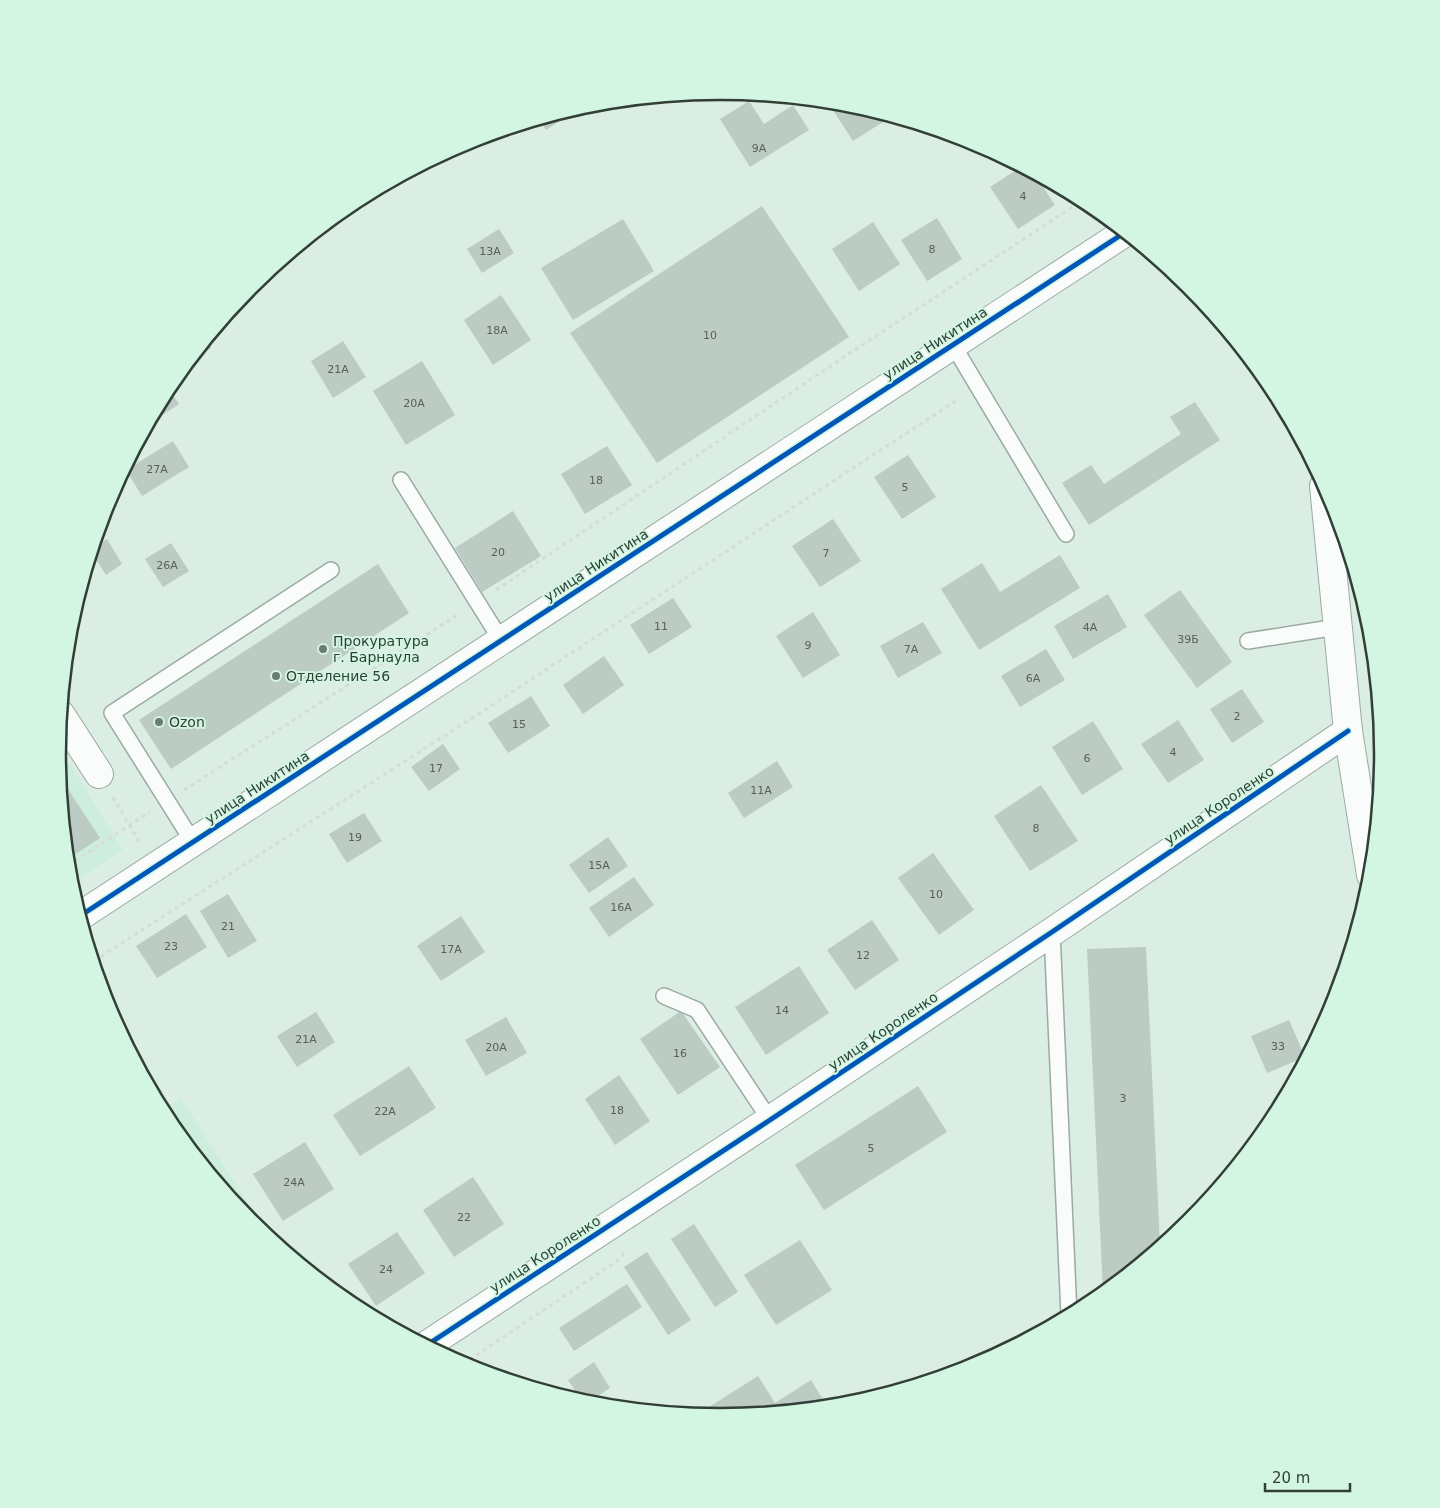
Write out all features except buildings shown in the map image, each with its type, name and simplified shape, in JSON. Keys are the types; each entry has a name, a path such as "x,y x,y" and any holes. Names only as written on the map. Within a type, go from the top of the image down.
{"street":[{"name":"улица Никитина","path":"86,912 1119,236"},
{"path":"1326,510 1348,731 1366,850"},
{"path":"67,725 99,774"},
{"name":"улица Короленко","path":"433,1341 1052,932 1348,731"}],"lane":[{"path":"953,345 1066,534"},
{"path":"401,480 501,640"},
{"path":"193,842 112,713 331,570"},
{"path":"1248,641 1337,626"},
{"path":"1052,932 1069,1307"},
{"path":"664,996 697,1010 770,1120"}],"path":[{"path":"75,860 477,602 1075,205"},
{"path":"99,958 483,711 978,387"},
{"path":"99,774 155,867"}],"shaded area":[{"path":"66,758 123,850 78,879 72,839"},
{"path":"181,1098 251,1209 228,1185 201,1152 169,1106"}],"cycle path":[{"path":"86,912 1119,236"},
{"path":"433,1341 1052,932 1348,731"}],"place":[{"name":"Прокуратура г. Барнаула","path":"323,649"},
{"name":"Отделение 56","path":"276,676"},
{"name":"Ozon","path":"159,722"}]}
